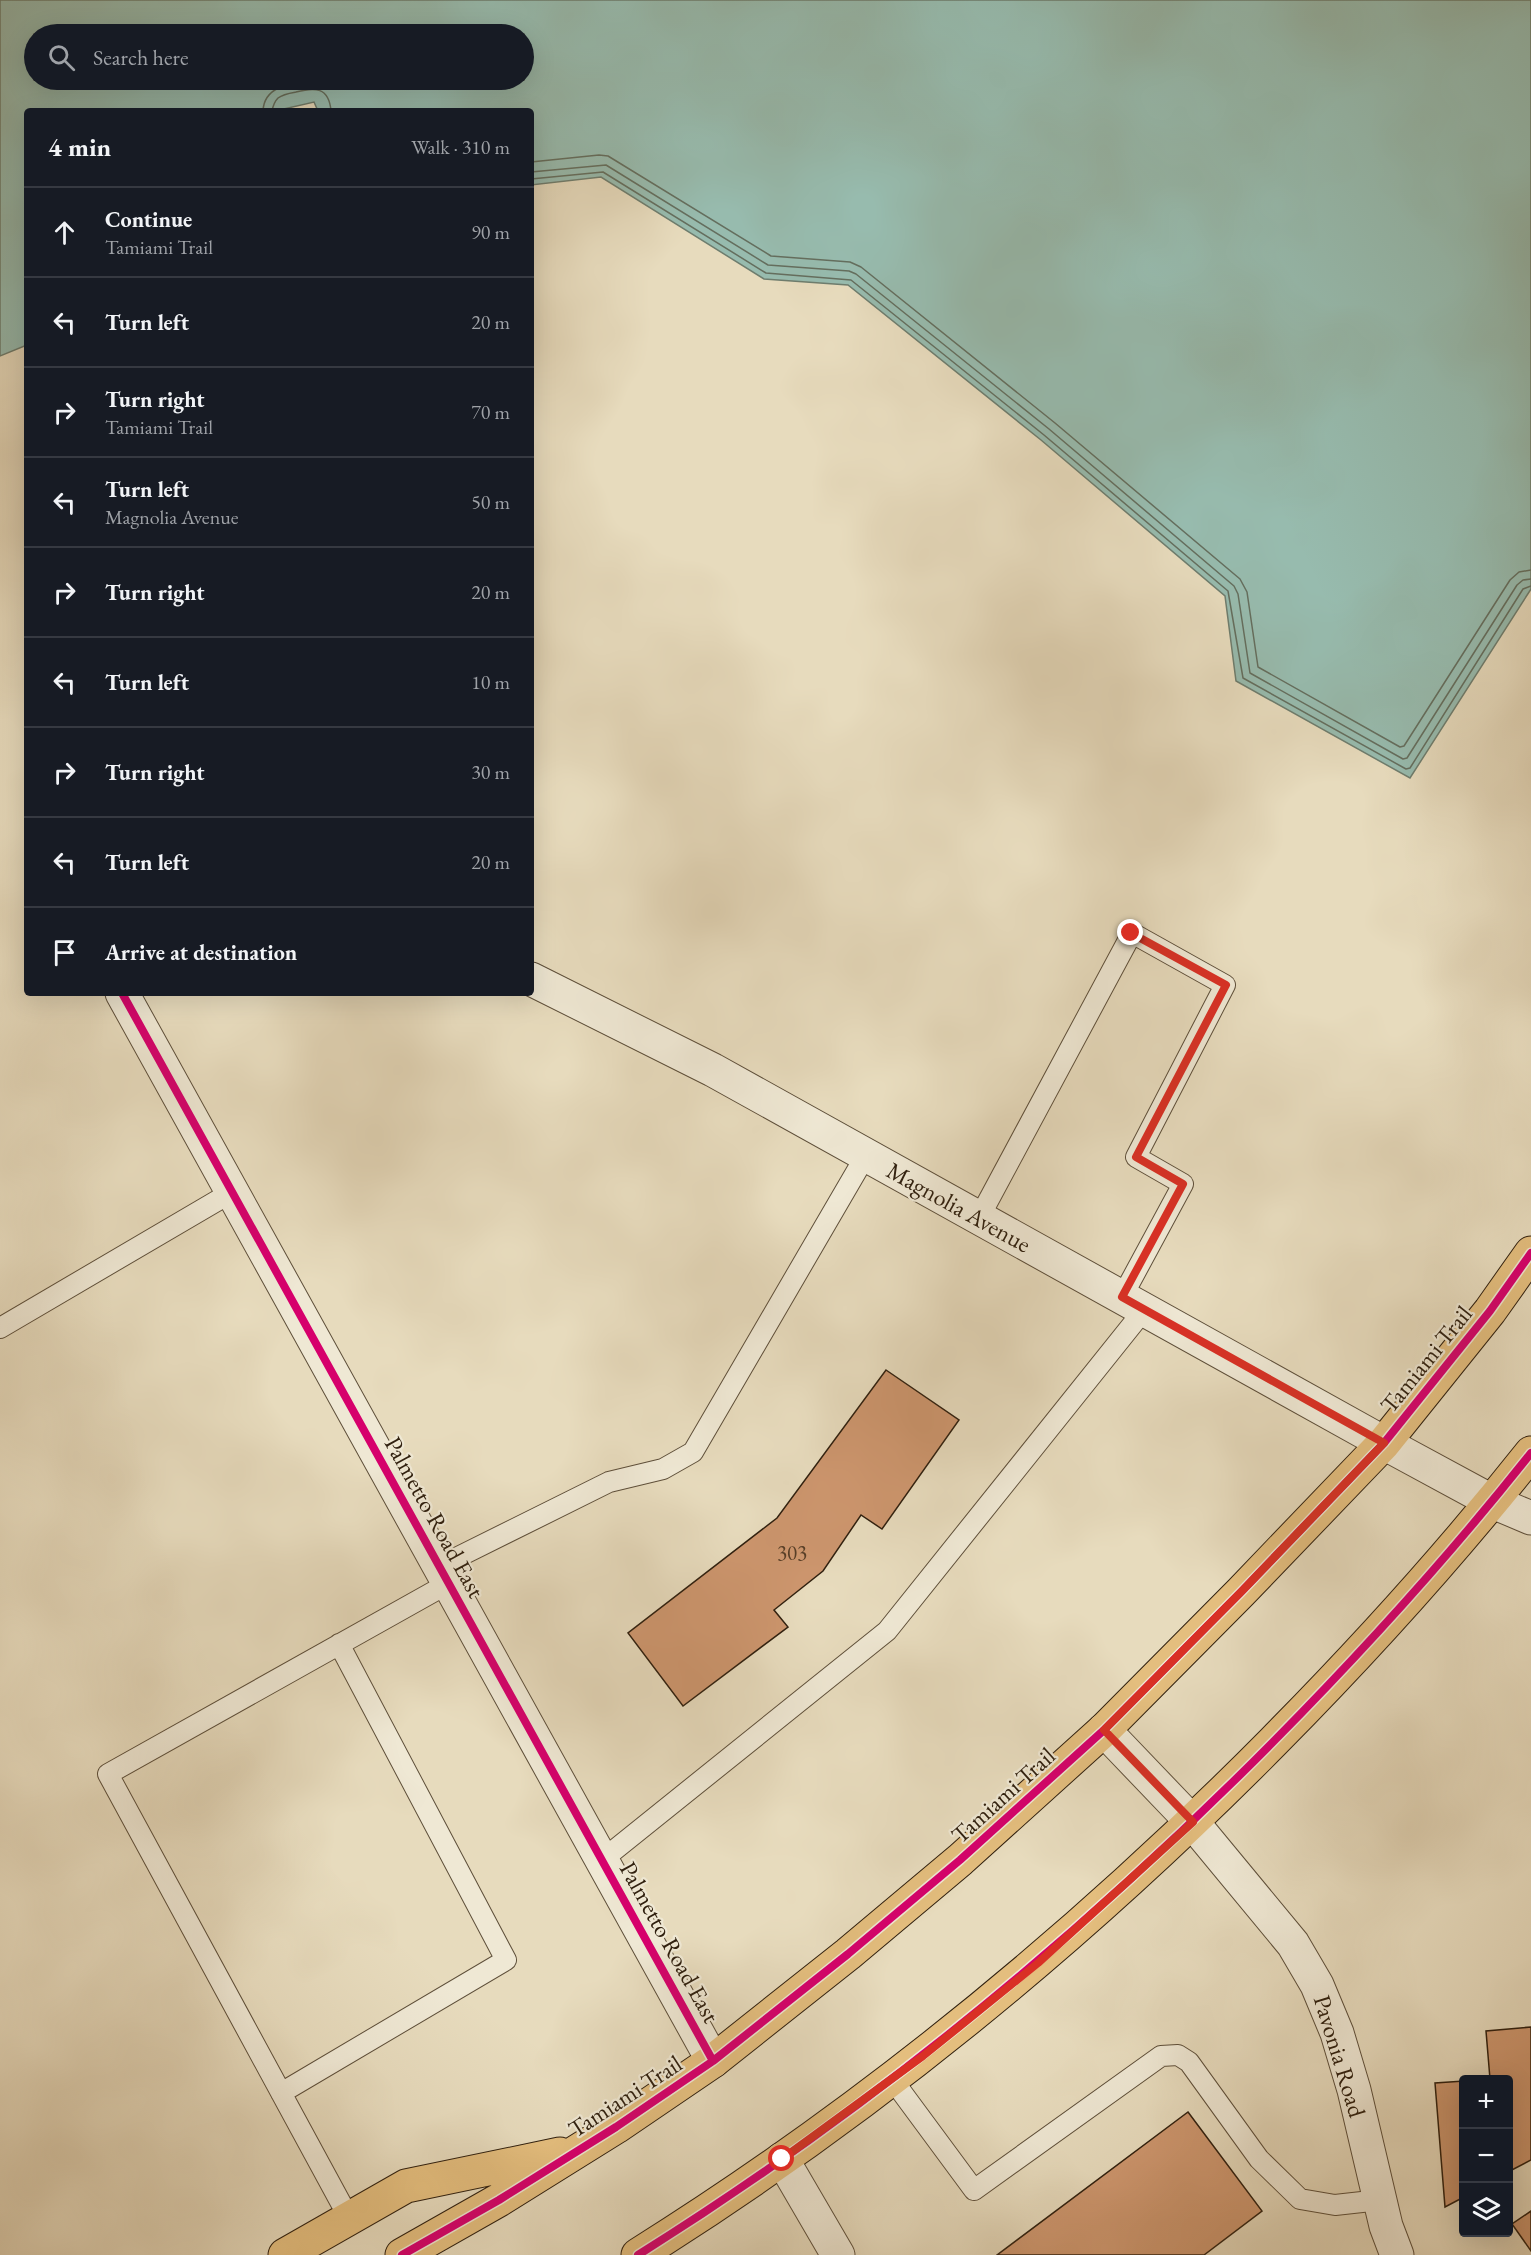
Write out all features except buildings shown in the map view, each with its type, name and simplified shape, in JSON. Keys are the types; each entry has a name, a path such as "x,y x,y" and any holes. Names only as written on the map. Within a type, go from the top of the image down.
{"main road":[{"name":"Tamiami Trail","path":"402,2255 499,2200 580,2150 713,2061 848,1954 951,1867 1104,1730 1384,1443 1490,1311 1531,1253"},
{"path":"638,2255 782,2159 892,2079 1038,1963 1193,1822 1342,1672 1492,1502 1531,1453"},
{"path":"285,2255 406,2186 580,2150"}],"street":[{"name":"Magnolia Avenue","path":"534,980 713,1070 1384,1443 1492,1502 1531,1518"},
{"name":"Palmetto Road East","path":"124,996 713,2061"},
{"name":"Pavonia Road","path":"1104,1730 1193,1822 1293,1944 1317,1985 1336,2033 1351,2081 1386,2226 1397,2255"},
{"path":"782,2159 838,2255"}],"lane":[{"path":"602,1860 887,1631 1133,1304 1183,1184 1136,1157 1226,985 1131,933 979,1218"},
{"path":"349,2218 108,1774 339,1644 444,1575 609,1482 663,1469 693,1452 866,1155"},
{"path":"0,1328 232,1192"},
{"path":"281,2093 506,1960 339,1644"},
{"path":"892,2079 974,2190 1161,2056 1178,2055 1189,2062 1259,2159 1300,2199 1335,2205 1380,2200"}],"water":[{"path":"0,0 1531,0 1531,589 1410,778 1236,681 1225,596 1041,440 848,285 764,279 601,177 534,185 534,108 317,108 314,102 288,108 24,108 24,346 0,356"}],"cycle path":[{"path":"124,996 713,2061"},
{"path":"402,2255 499,2200 616,2127 713,2061 848,1954 960,1860 1104,1730 1384,1443 1490,1311 1531,1253"},
{"path":"638,2255 808,2141 890,2080 1049,1952 1125,1884 1200,1814 1340,1672 1438,1565 1531,1453"}],"route":[{"path":"782,2159 923,2056 1038,1963 1193,1822 1104,1730 1384,1443 1122,1297 1183,1184 1136,1157 1226,985 1131,933"}]}
